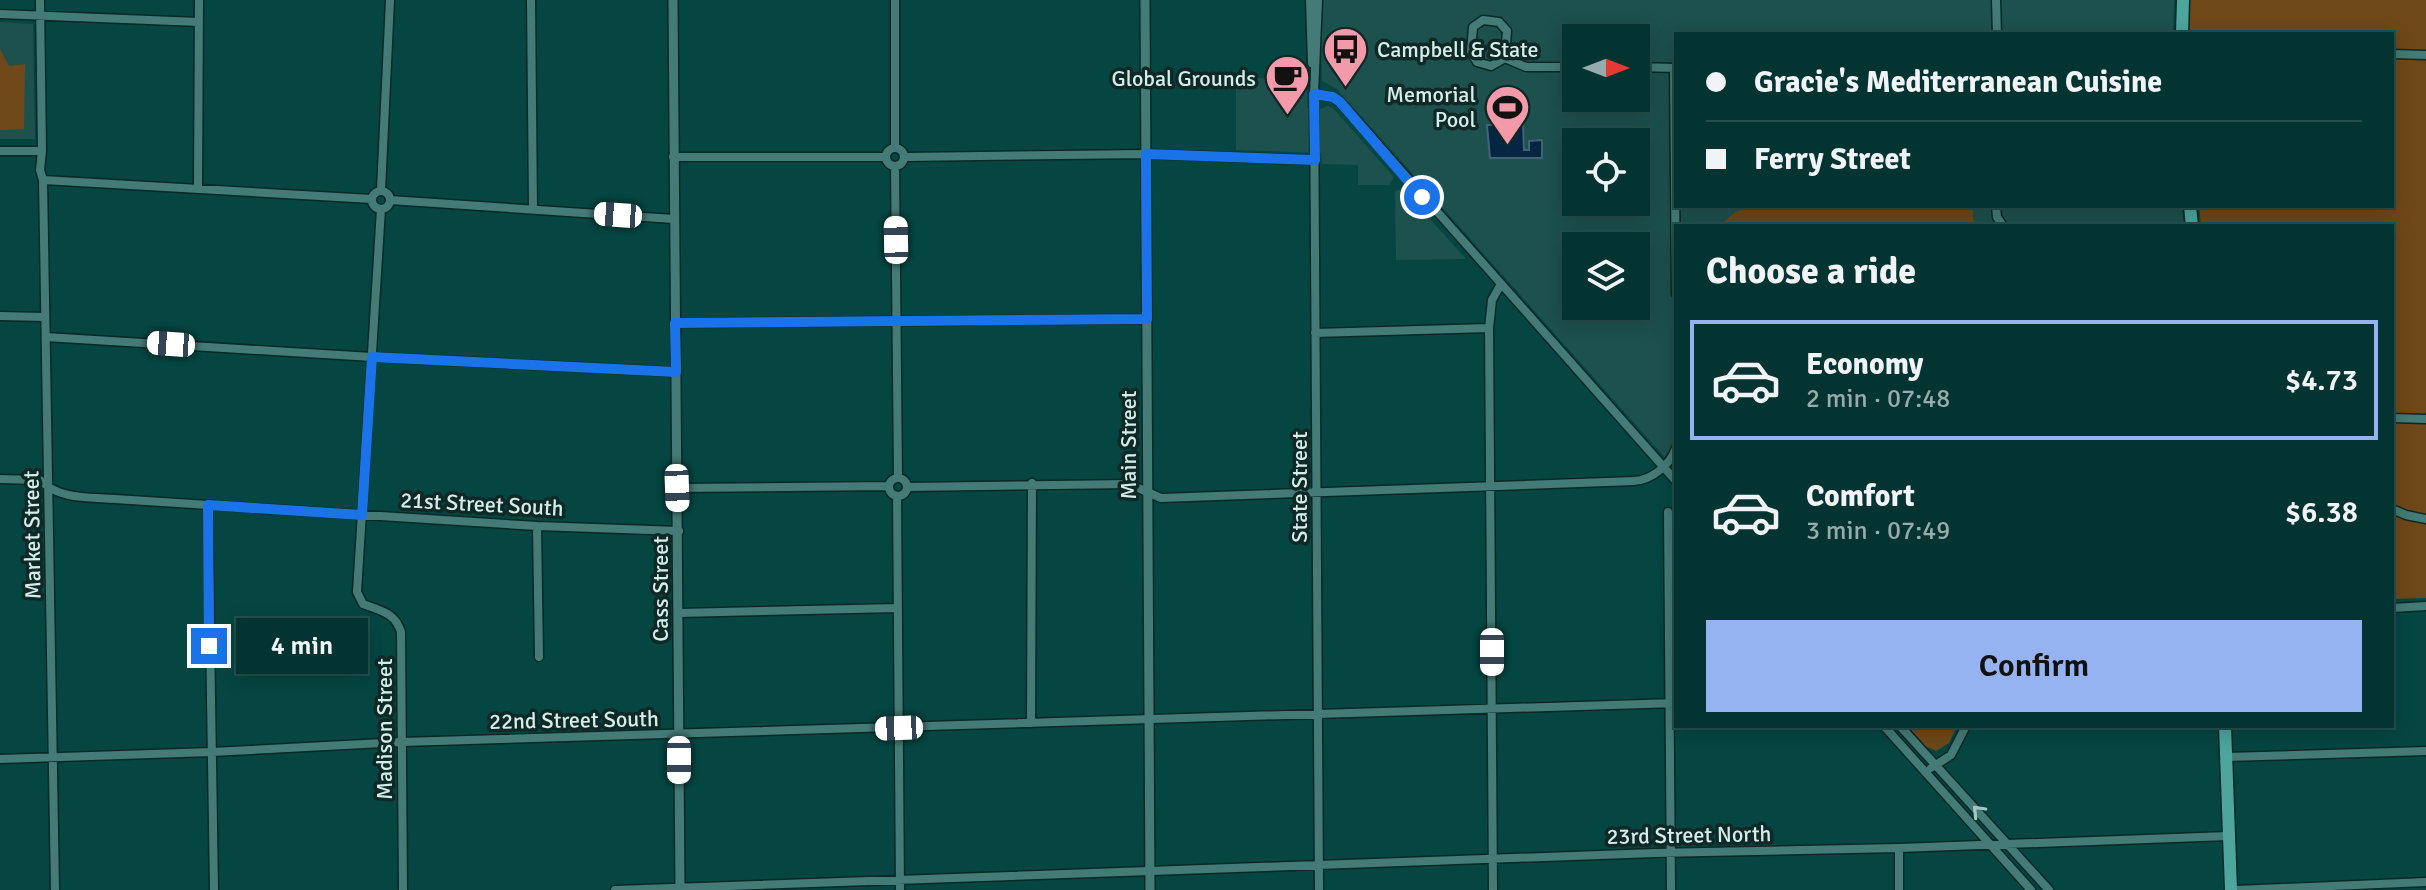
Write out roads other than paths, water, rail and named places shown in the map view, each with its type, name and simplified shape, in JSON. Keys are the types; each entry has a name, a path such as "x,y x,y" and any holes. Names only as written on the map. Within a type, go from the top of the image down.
{"main road":[{"path":"2182,32 2183,0"},
{"path":"2225,728 2228,836 2234,890"}],"street":[{"name":"Market Street","path":"40,0 55,890"},
{"path":"198,187 199,0"},
{"path":"381,190 390,0"},
{"path":"531,0 533,209"},
{"name":"Cass Street","path":"673,0 680,889"},
{"path":"895,0 895,148"},
{"name":"Main Street","path":"1145,0 1150,890"},
{"name":"State Street","path":"1310,0 1315,160 1319,890"},
{"name":"State Street","path":"1314,89 1318,0"},
{"path":"1996,0 1997,32"},
{"path":"0,14 199,22"},
{"path":"1492,20 1505,26 1505,58 1491,66 1483,65 1472,57 1471,33 1478,22 1492,20"},
{"path":"2394,54 2426,55"},
{"path":"1505,58 1526,67 1562,67"},
{"path":"1650,67 1674,68"},
{"path":"1314,89 1340,102 1674,479"},
{"path":"895,148 886,157 888,164 895,167 901,165 905,157"},
{"path":"895,148 905,157"},
{"path":"0,151 42,151"},
{"path":"905,157 1146,154 1315,160"},
{"path":"673,157 886,157"},
{"path":"895,167 898,477"},
{"path":"43,180 372,199"},
{"path":"381,190 389,194 390,200 381,209 373,205 372,199 381,190"},
{"path":"390,200 674,219"},
{"name":"Madison Street","path":"381,209 358,597 363,604 392,615 401,632 403,890"},
{"path":"1493,890 1489,328 1492,300 1501,284"},
{"path":"0,316 45,317"},
{"path":"675,323 1147,319"},
{"path":"1315,333 1489,328"},
{"path":"46,337 676,372"},
{"path":"2394,418 2426,419"},
{"path":"907,487 1129,484 1161,498 1317,490 1644,481 1663,467 1674,453"},
{"path":"898,477 905,481 907,487 903,494 897,496 891,493 888,486 892,479 898,477"},
{"name":"21st Street South","path":"0,479 40,480 61,495 537,526 679,531"},
{"path":"1031,723 1032,483"},
{"path":"677,488 888,486"},
{"path":"897,496 900,890"},
{"path":"208,505 214,890"},
{"path":"2394,510 2426,519"},
{"path":"1668,512 1673,704 1671,890"},
{"path":"537,526 539,657"},
{"path":"2394,608 2426,606"},
{"path":"678,613 898,608"},
{"name":"22nd Street South","path":"0,759 402,742 1673,704"},
{"path":"1886,728 2031,890"},
{"path":"1902,728 2049,890"},
{"path":"1923,769 1935,767 1951,755 1965,728"},
{"path":"2226,757 2426,751"},
{"name":"23rd Street North","path":"615,890 2228,836"},
{"path":"1899,848 1899,890"},
{"path":"2234,890 2426,882"}],"place":[{"name":"Campbell & State","path":"1346,88"},
{"name":"Global Grounds","path":"1287,117"},
{"name":"Memorial Pool","path":"1507,146"}]}
